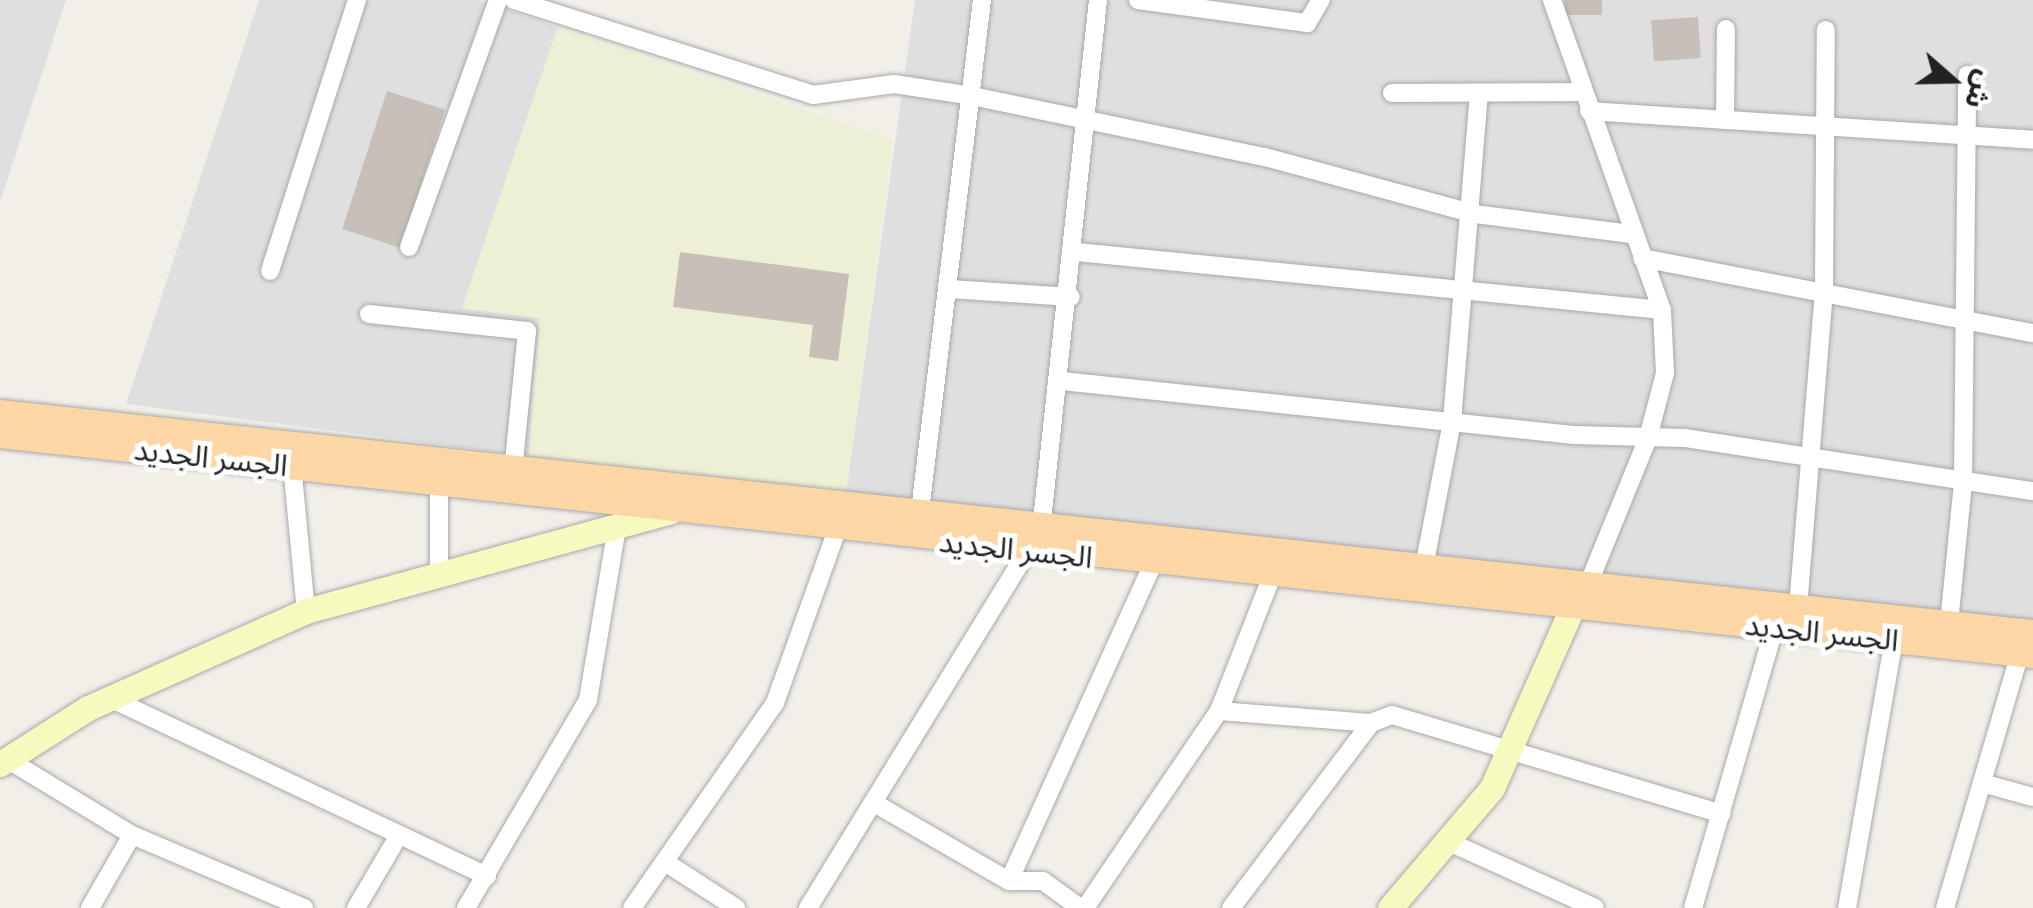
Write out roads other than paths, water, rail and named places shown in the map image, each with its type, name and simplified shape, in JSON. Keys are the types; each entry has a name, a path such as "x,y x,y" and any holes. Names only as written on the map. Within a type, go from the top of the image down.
{"main road":[{"name":"الجسر الجديد","path":"0,414 919,518 1153,563 1272,576 1798,607 1949,624 2029,647"},
{"name":"الجسر الجديد","path":"0,434 292,464 837,530 1424,567 1776,626 1894,639 2029,647"},
{"path":"4,761 110,698 306,610 671,510"},
{"path":"1390,908 1448,842 1510,756 1581,594"}],"street":[{"path":"270,271 358,0"},
{"path":"409,247 498,0"},
{"path":"514,0 813,96 894,84 972,96 1085,118 1475,214 1632,234"},
{"path":"919,518 950,289 982,0"},
{"path":"808,908 1038,540 1077,252 1085,118 1098,0"},
{"path":"1138,0 1306,23 1321,0"},
{"path":"1552,0 1662,310 1665,373 1648,438 1581,594"},
{"path":"1726,29 1726,120"},
{"path":"1798,607 1815,458 1824,288 1826,30"},
{"path":"1949,624 1963,483 1967,75"},
{"path":"1392,93 1582,92"},
{"path":"1424,567 1452,421 1475,214 1478,93"},
{"path":"1589,111 2033,140"},
{"path":"1077,252 1464,295 1662,310"},
{"path":"1642,258 1824,288 2033,333"},
{"path":"950,289 1071,297"},
{"path":"369,314 527,332 514,471"},
{"path":"1062,381 1648,438 2033,491"},
{"path":"292,464 306,610"},
{"path":"439,482 439,573"},
{"path":"466,908 588,700 616,527"},
{"path":"632,908 775,703 837,530"},
{"path":"1009,882 1153,563"},
{"path":"876,804 1009,882 1043,881 1083,908 1219,711 1272,576"},
{"path":"1693,908 1776,626"},
{"path":"1847,908 1894,639"},
{"path":"1945,908 1982,783 2029,647"},
{"path":"110,698 487,876"},
{"path":"1219,711 1371,723 1392,714 1433,722 1510,756 1721,814"},
{"path":"1232,908 1371,723"},
{"path":"4,761 132,835 304,908"},
{"path":"1982,783 2033,797"},
{"path":"90,908 132,835"},
{"path":"356,908 399,835"},
{"path":"1448,842 1595,908"},
{"path":"665,862 736,908"}]}
